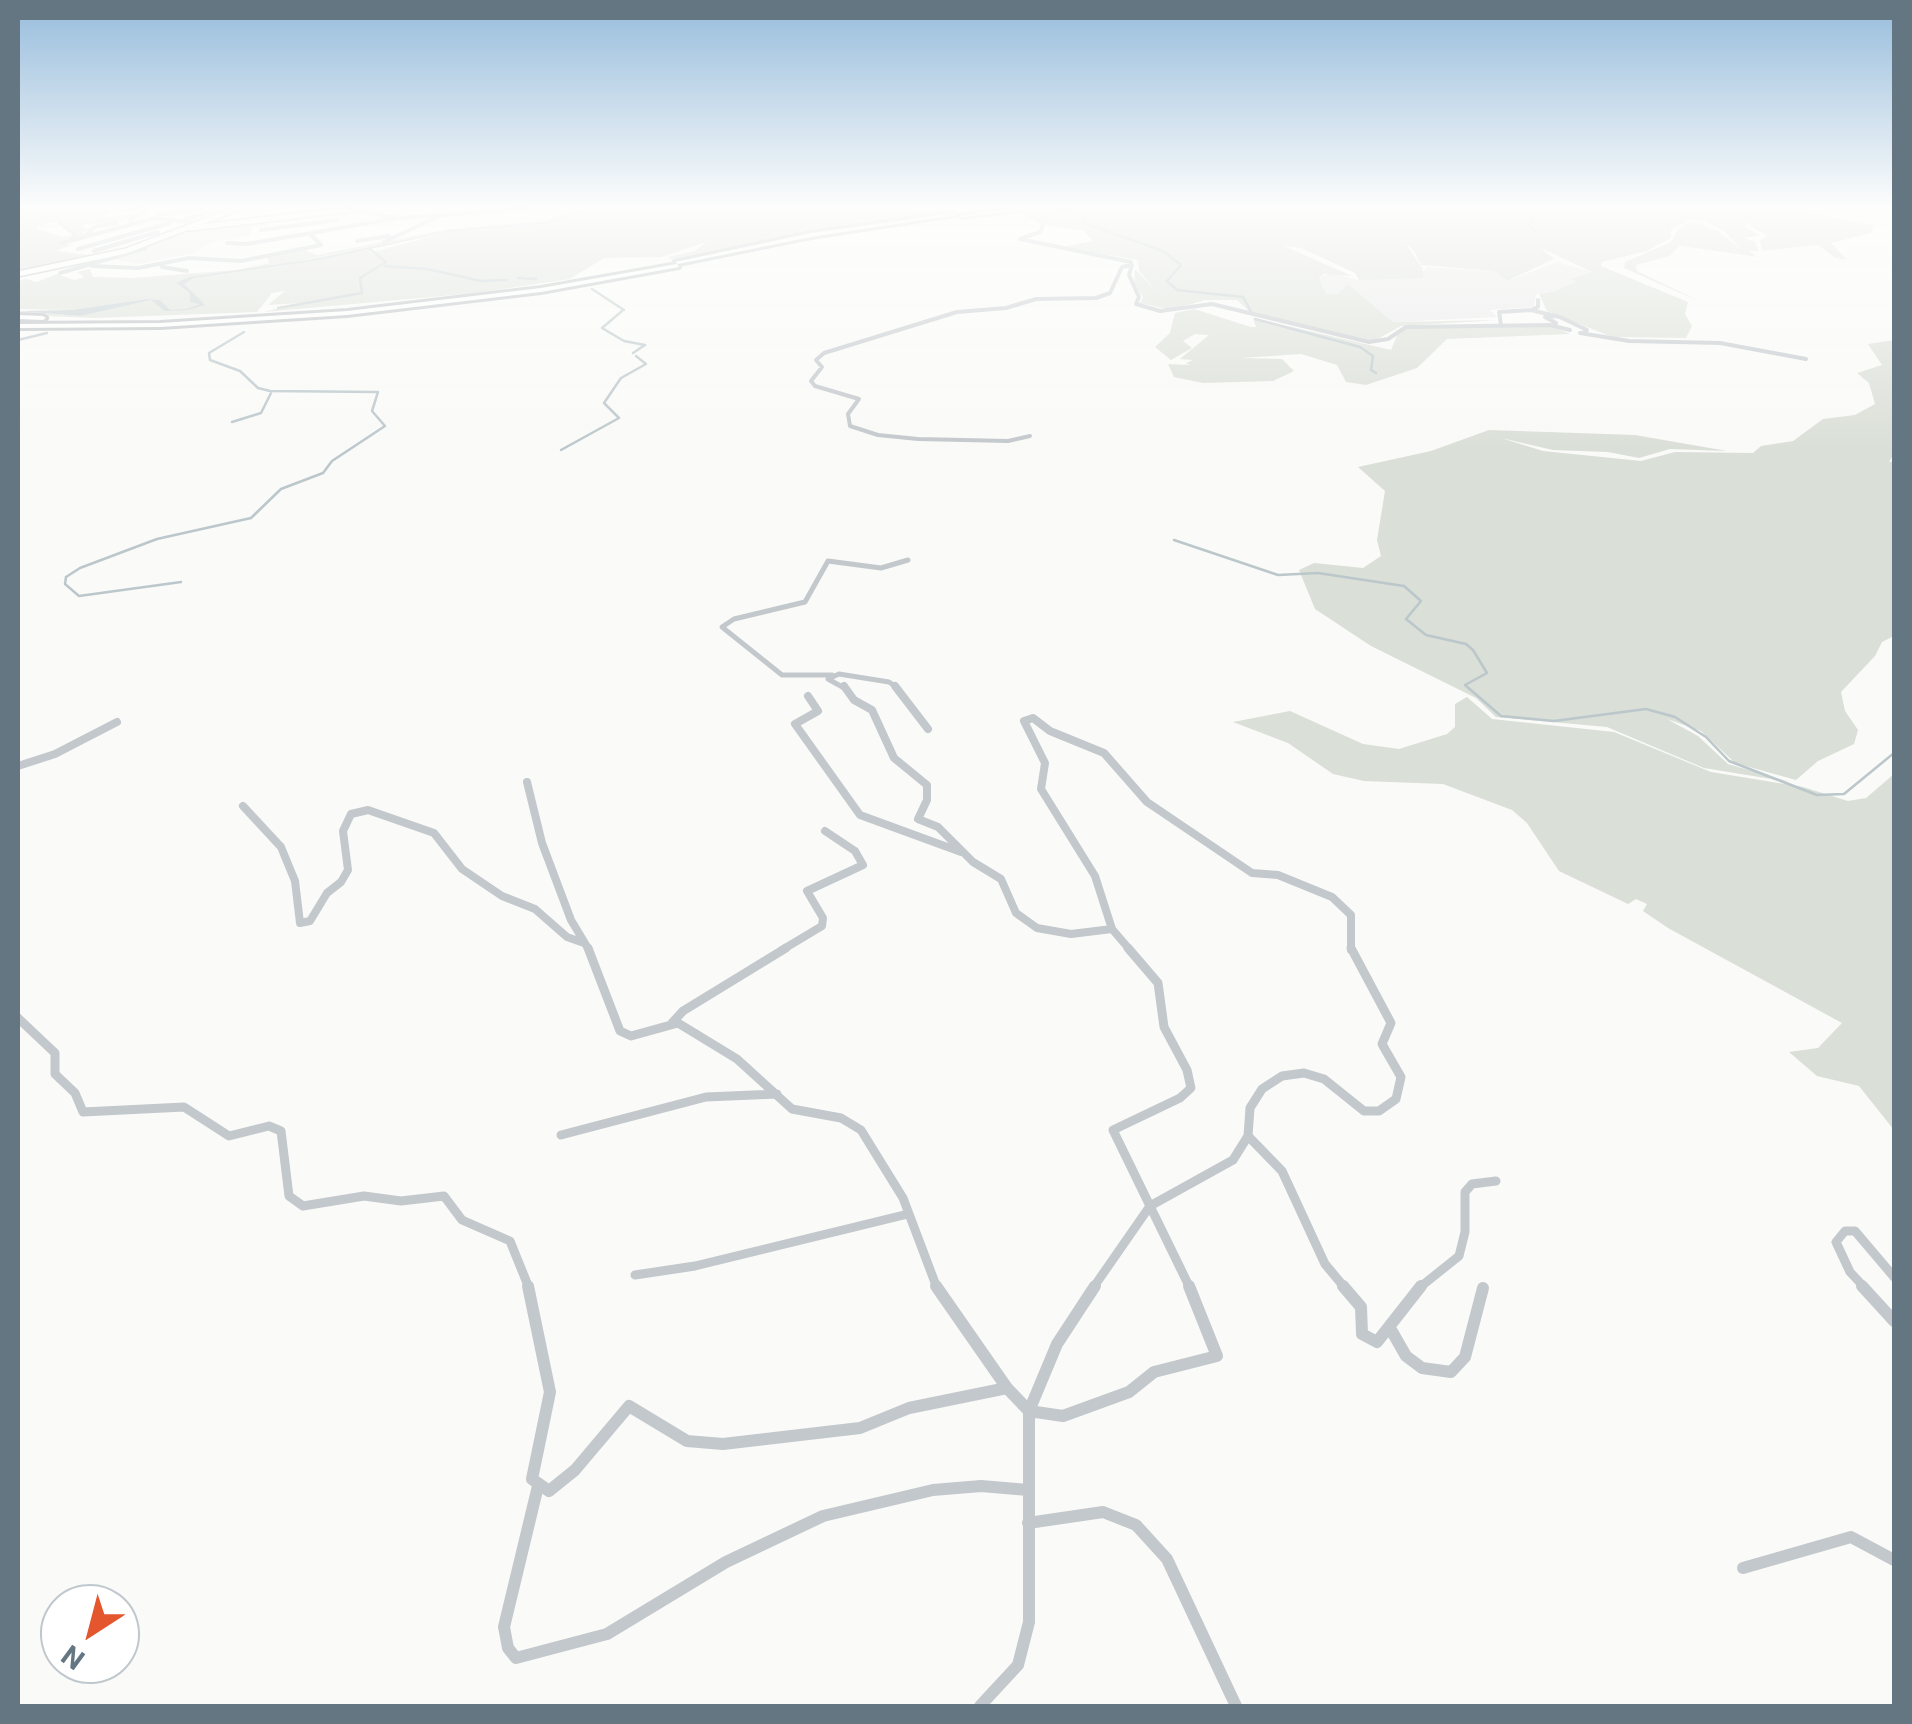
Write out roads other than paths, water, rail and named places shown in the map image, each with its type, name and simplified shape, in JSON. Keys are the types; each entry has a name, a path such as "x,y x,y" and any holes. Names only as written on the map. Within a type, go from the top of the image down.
{"highway":[{"path":"18,324 249,323 408,307 518,289"},
{"path":"18,324 340,310 518,289"}],"street":[{"path":"1030,436 1008,440 918,439 878,435 850,426 848,414 859,399 815,386 811,381 822,367 816,360 824,353 957,312 1006,308 1036,298 1096,298 1111,289"},
{"path":"1136,289 1139,297 1136,304 1160,312 1212,304 1369,342 1388,339 1406,328 1544,324 1545,315 1539,303 1531,310"},
{"path":"1501,325 1498,312 1531,310 1570,330"},
{"path":"1545,315 1558,316 1600,336"},
{"path":"1534,325 1600,336 1720,343 1806,359"},
{"path":"1580,333 1587,330"},
{"path":"908,560 881,568 828,562 805,602 734,619 722,627 782,675 832,675 889,682 899,689 928,729"},
{"path":"832,675 828,679 842,684 854,700 872,710 894,758 927,785 928,800 918,812 918,819 938,828 1001,880 1016,913 1038,928 1072,934 1112,929"},
{"path":"808,696 818,711 796,724 860,815 878,825 965,854"},
{"path":"672,1023 716,1044 801,1114 834,1116 861,1130 886,1166 934,1282 1007,1388 1029,1411 1063,1416 1129,1392 1154,1372 1217,1356 1199,1306 1150,1206 1112,1130 1192,1088 1164,1027 1158,984 1112,929 1095,876 1041,790 1045,763 1024,721 1028,716 1050,731 1104,753 1148,802 1252,873 1278,875 1348,907 1352,920 1351,952 1391,1023 1382,1044 1402,1078 1396,1100 1379,1111 1364,1111 1324,1080 1304,1073 1282,1076 1262,1088 1250,1108 1248,1136 1234,1160 1150,1206 1057,1344 1029,1411 1029,1622 1018,1665 980,1706"},
{"path":"18,766 55,754 117,722"},
{"path":"527,782 542,843 623,1034 637,1035 672,1023 683,1011 822,926 823,918 807,891 863,865 855,851 825,830"},
{"path":"243,806 255,824 281,847 295,881 300,922 310,922 327,892 341,882 348,870 343,830 352,814 368,810 434,833 462,868 502,896 535,909 567,937 584,943"},
{"path":"18,1018 38,1033 55,1054 55,1074 75,1092 78,1110 184,1107 229,1136 269,1126 281,1132 286,1143 289,1196 302,1206 364,1196 400,1200 444,1196 462,1220 510,1241 523,1265 550,1392 532,1478 548,1491 575,1470 628,1406 687,1441 723,1444 860,1428 909,1408 1007,1388"},
{"path":"561,1135 706,1096 777,1094"},
{"path":"1248,1136 1282,1171 1325,1264 1361,1307 1362,1334 1376,1342 1425,1280 1459,1256 1466,1232 1466,1192 1472,1184 1496,1182"},
{"path":"635,1275 694,1266 908,1214"},
{"path":"1894,1277 1855,1231 1845,1231 1836,1242 1850,1272 1894,1321"},
{"path":"1390,1328 1406,1356 1422,1368 1440,1374 1451,1372 1465,1356 1483,1288"},
{"path":"538,1486 504,1627 508,1648 516,1658 562,1650 608,1634 726,1562 823,1516 933,1490 981,1486 1028,1490"},
{"path":"1028,1524 1102,1512 1121,1515 1136,1525 1167,1559 1236,1706"},
{"path":"1742,1568 1851,1537 1894,1560"}],"waterway":[{"path":"278,308 362,293 362,289"},
{"path":"593,289 624,310"},
{"path":"1176,289 1243,297 1253,315"},
{"path":"622,311 602,328 624,341 645,345 633,353"},
{"path":"1255,319 1360,347 1373,356 1371,370 1376,373"},
{"path":"181,582 79,596 65,584 66,577 80,568 157,539 251,518 281,489 323,473 332,461 385,426 372,411 378,392 270,391 258,388 240,371 210,360 209,353 244,332"},
{"path":"18,340 47,333"},
{"path":"561,450 619,418 604,403 621,378 646,364 636,356"},
{"path":"232,422 261,413 271,393"},
{"path":"1174,540 1278,575 1318,573 1404,586 1421,601 1406,619 1426,635 1466,644 1473,650 1487,673 1465,685 1501,716 1554,721 1646,709 1675,717 1706,737 1729,761 1817,795 1844,794 1894,753"}]}
